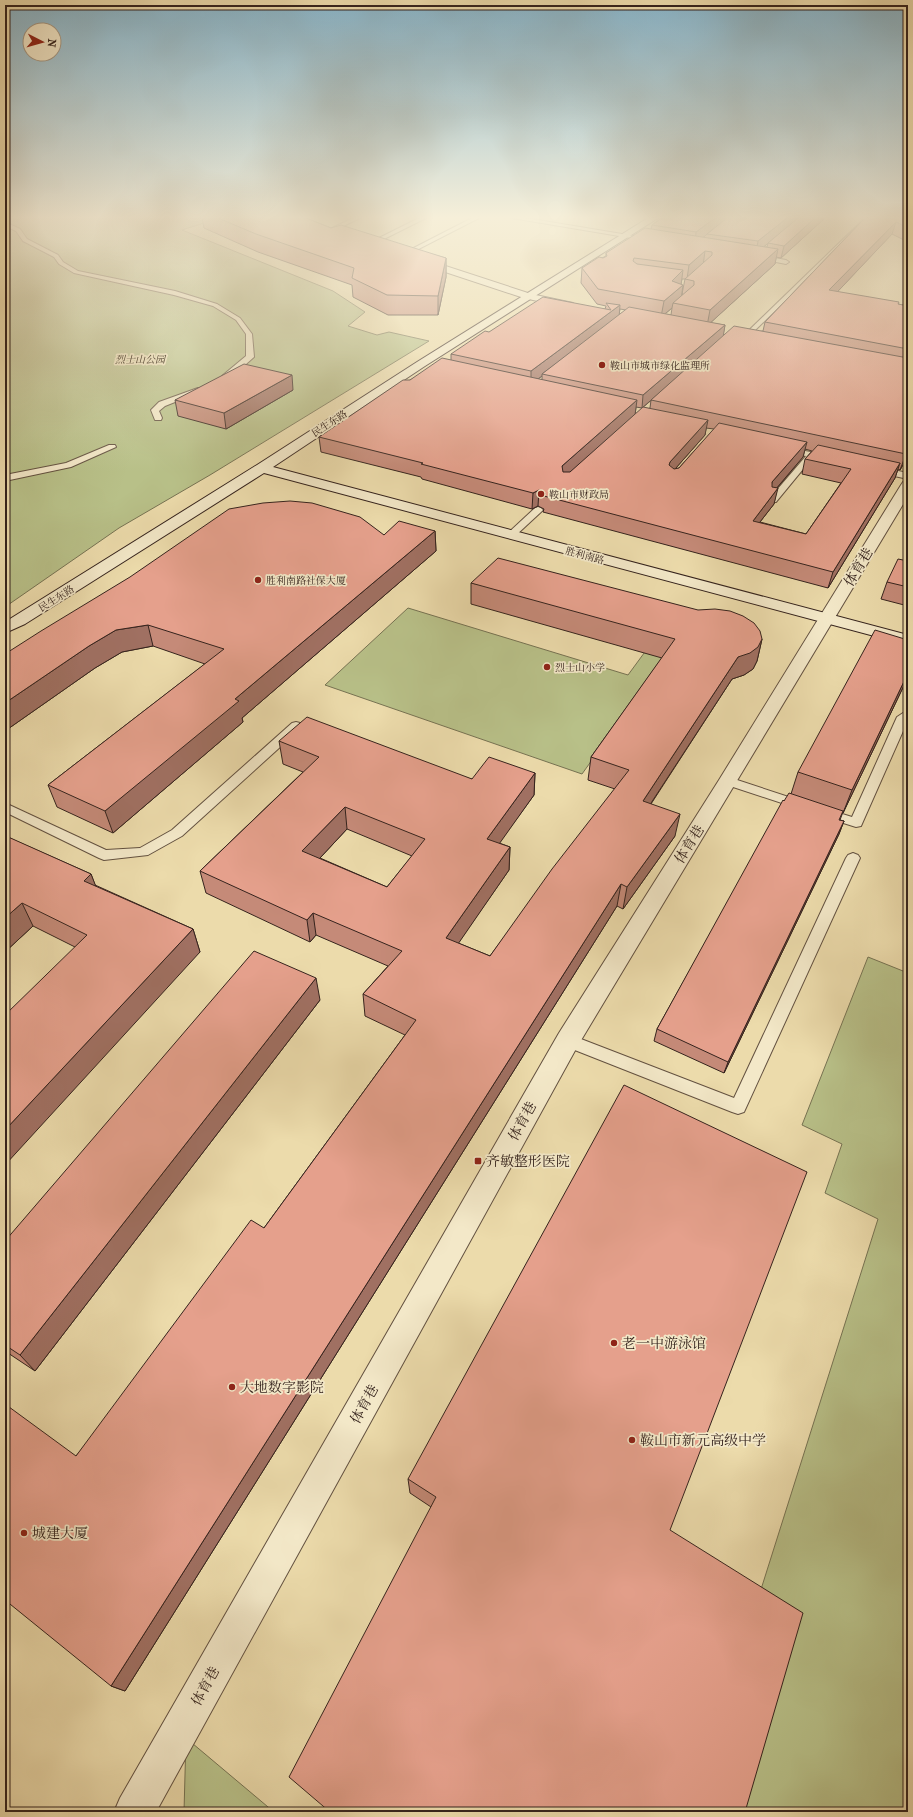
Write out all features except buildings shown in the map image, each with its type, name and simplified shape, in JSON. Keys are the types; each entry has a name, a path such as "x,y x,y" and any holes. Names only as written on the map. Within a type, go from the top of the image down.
{"main road":[{"name":"民生东路","path":"5,628 19,621 262,468 517,303"},
{"path":"561,303 581,307"},
{"path":"731,335 760,341"},
{"name":"胜利南路","path":"262,468 908,640"},
{"name":"体育巷","path":"134,1812 568,1040 908,485"}],"lane":[{"path":"208,303 215,305 238,319 249,334 250,357 229,376 215,383"},
{"path":"744,338 780,303"},
{"path":"421,364 436,367"},
{"path":"158,418 156,410 162,404 208,386"},
{"path":"773,446 833,460"},
{"path":"5,478 68,465 112,447"},
{"path":"773,500 810,455"},
{"path":"870,468 908,476"},
{"path":"510,535 538,510"},
{"path":"728,781 856,823 903,717 908,719"},
{"path":"5,807 104,855 143,852 177,833 296,726"},
{"path":"568,1040 738,1108 853,858"}],"green space":[{"name":"烈士山公园","path":"5,303 351,303 365,312 348,326 377,335 389,332 429,341 210,475 119,528 5,607"},
{"path":"408,608 628,675 650,645 666,647 658,668 582,774 325,685"},
{"path":"868,957 908,973 908,1812 732,1812 757,1602 878,1219 825,1193 842,1144 802,1125"},
{"path":"186,1738 274,1812 184,1812"}],"place":[{"name":"鞍山市城市绿化监理所","path":"602,365"},
{"name":"鞍山市财政局","path":"541,494"},
{"name":"胜利南路社保大厦","path":"258,580"},
{"name":"烈士山小学","path":"547,667"},
{"name":"齐敏整形医院","path":"478,1161"},
{"name":"老一中游泳馆","path":"614,1343"},
{"name":"大地数字影院","path":"232,1387"},
{"name":"鞍山市新元高级中学","path":"632,1440"},
{"name":"城建大厦","path":"24,1533"}]}
